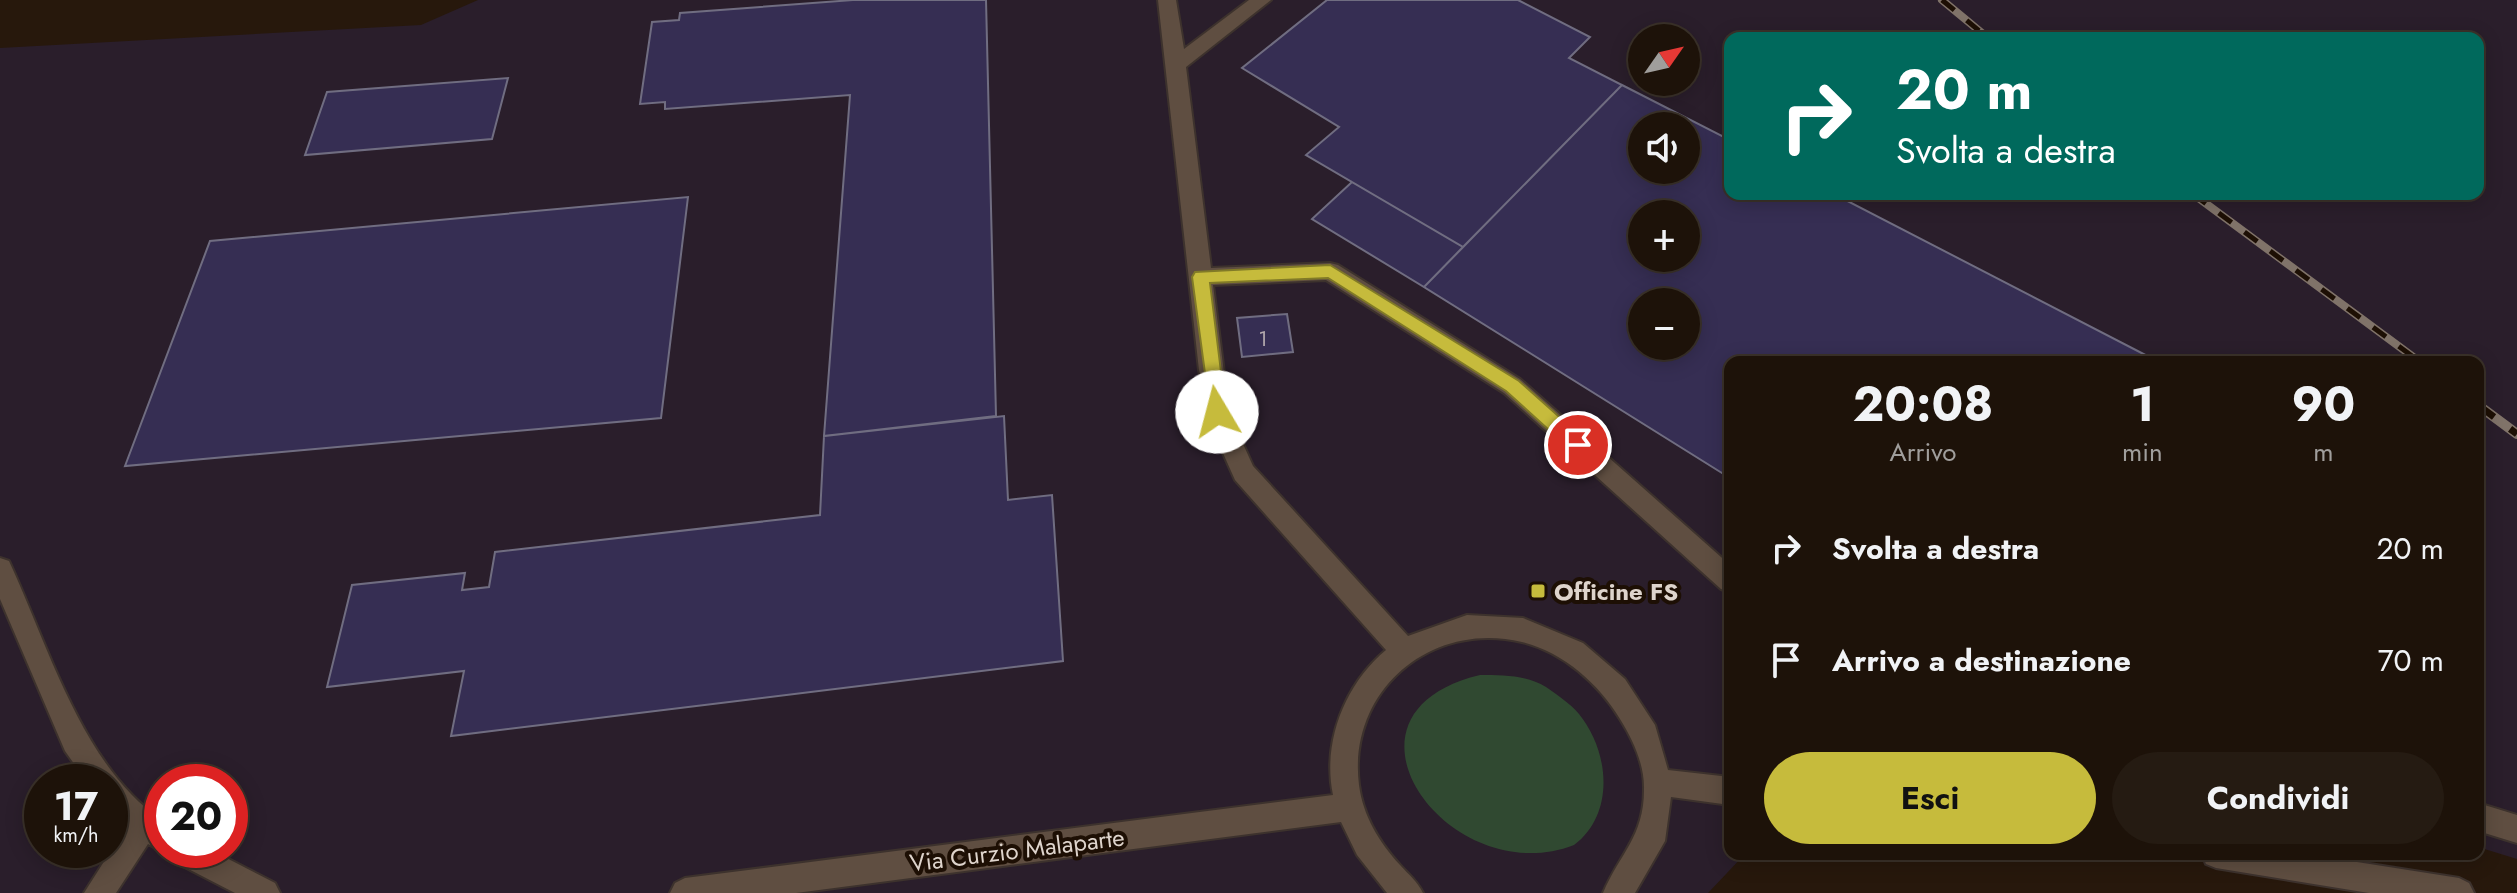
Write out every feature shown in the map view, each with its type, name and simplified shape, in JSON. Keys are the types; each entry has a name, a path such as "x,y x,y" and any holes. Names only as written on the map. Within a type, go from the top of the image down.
{"street":[{"path":"1167,0 1217,412 1227,445 1244,473 1404,651"},
{"path":"1177,64 1262,0"},
{"path":"1201,277 1330,271 1512,386 1724,576"},
{"path":"0,569 75,742 91,764"},
{"path":"1408,893 1371,853 1349,807 1344,760 1351,719 1376,675 1404,651 1447,632 1482,628 1526,632 1567,648 1594,666 1628,701 1650,744 1658,782 1658,810 1652,841 1630,880 1618,893"},
{"path":"1658,782 1724,790"},
{"path":"128,807 144,822"},
{"name":"Via Curzio Malaparte","path":"685,893 1349,807"},
{"path":"2484,819 2517,829"},
{"path":"99,893 144,841"},
{"path":"2253,860 2459,893"},
{"path":"216,868 265,893"}],"shaded area":[{"path":"478,0 2517,0 2517,859 2484,849 2484,356 1724,356 1724,860 1739,860 1708,893 0,893 0,48 421,25"}],"green space":[{"path":"1480,675 1514,676 1538,683 1572,707 1589,729 1602,763 1602,799 1588,832 1574,845 1528,853 1484,844 1447,823 1419,793 1405,759 1408,725 1432,695"}],"building":[{"path":"853,0 986,0 996,416 824,436 850,95 665,109 665,102 640,104 652,22 679,20 680,13"},
{"path":"1327,0 1518,0 1590,37 1569,58 1622,85 1463,247 1306,155 1339,127 1242,68"},
{"path":"508,78 492,139 305,155 327,92"},
{"path":"1622,85 1628,88 1628,96 1644,96 1675,112 1628,112 1628,184 1700,184 1700,125 1724,137 1724,200 1846,200 2147,356 1724,356 1724,474 1424,287"},
{"path":"1352,182 1463,247 1424,287 1312,219"},
{"path":"688,197 661,418 125,466 210,241"},
{"path":"1287,314 1293,352 1242,357 1237,318"},
{"path":"1004,416 1008,500 1052,495 1063,661 451,736 464,671 327,687 352,585 465,573 462,590 489,587 495,552 820,515 824,436"}],"railway":[{"path":"1942,0 1981,32"},
{"path":"2201,200 2412,356"},
{"path":"2484,409 2517,434"}],"place":[{"name":"Officine FS","path":"1538,591"}],"route":[{"path":"1217,412 1201,277 1330,271 1512,386 1578,445"}]}
